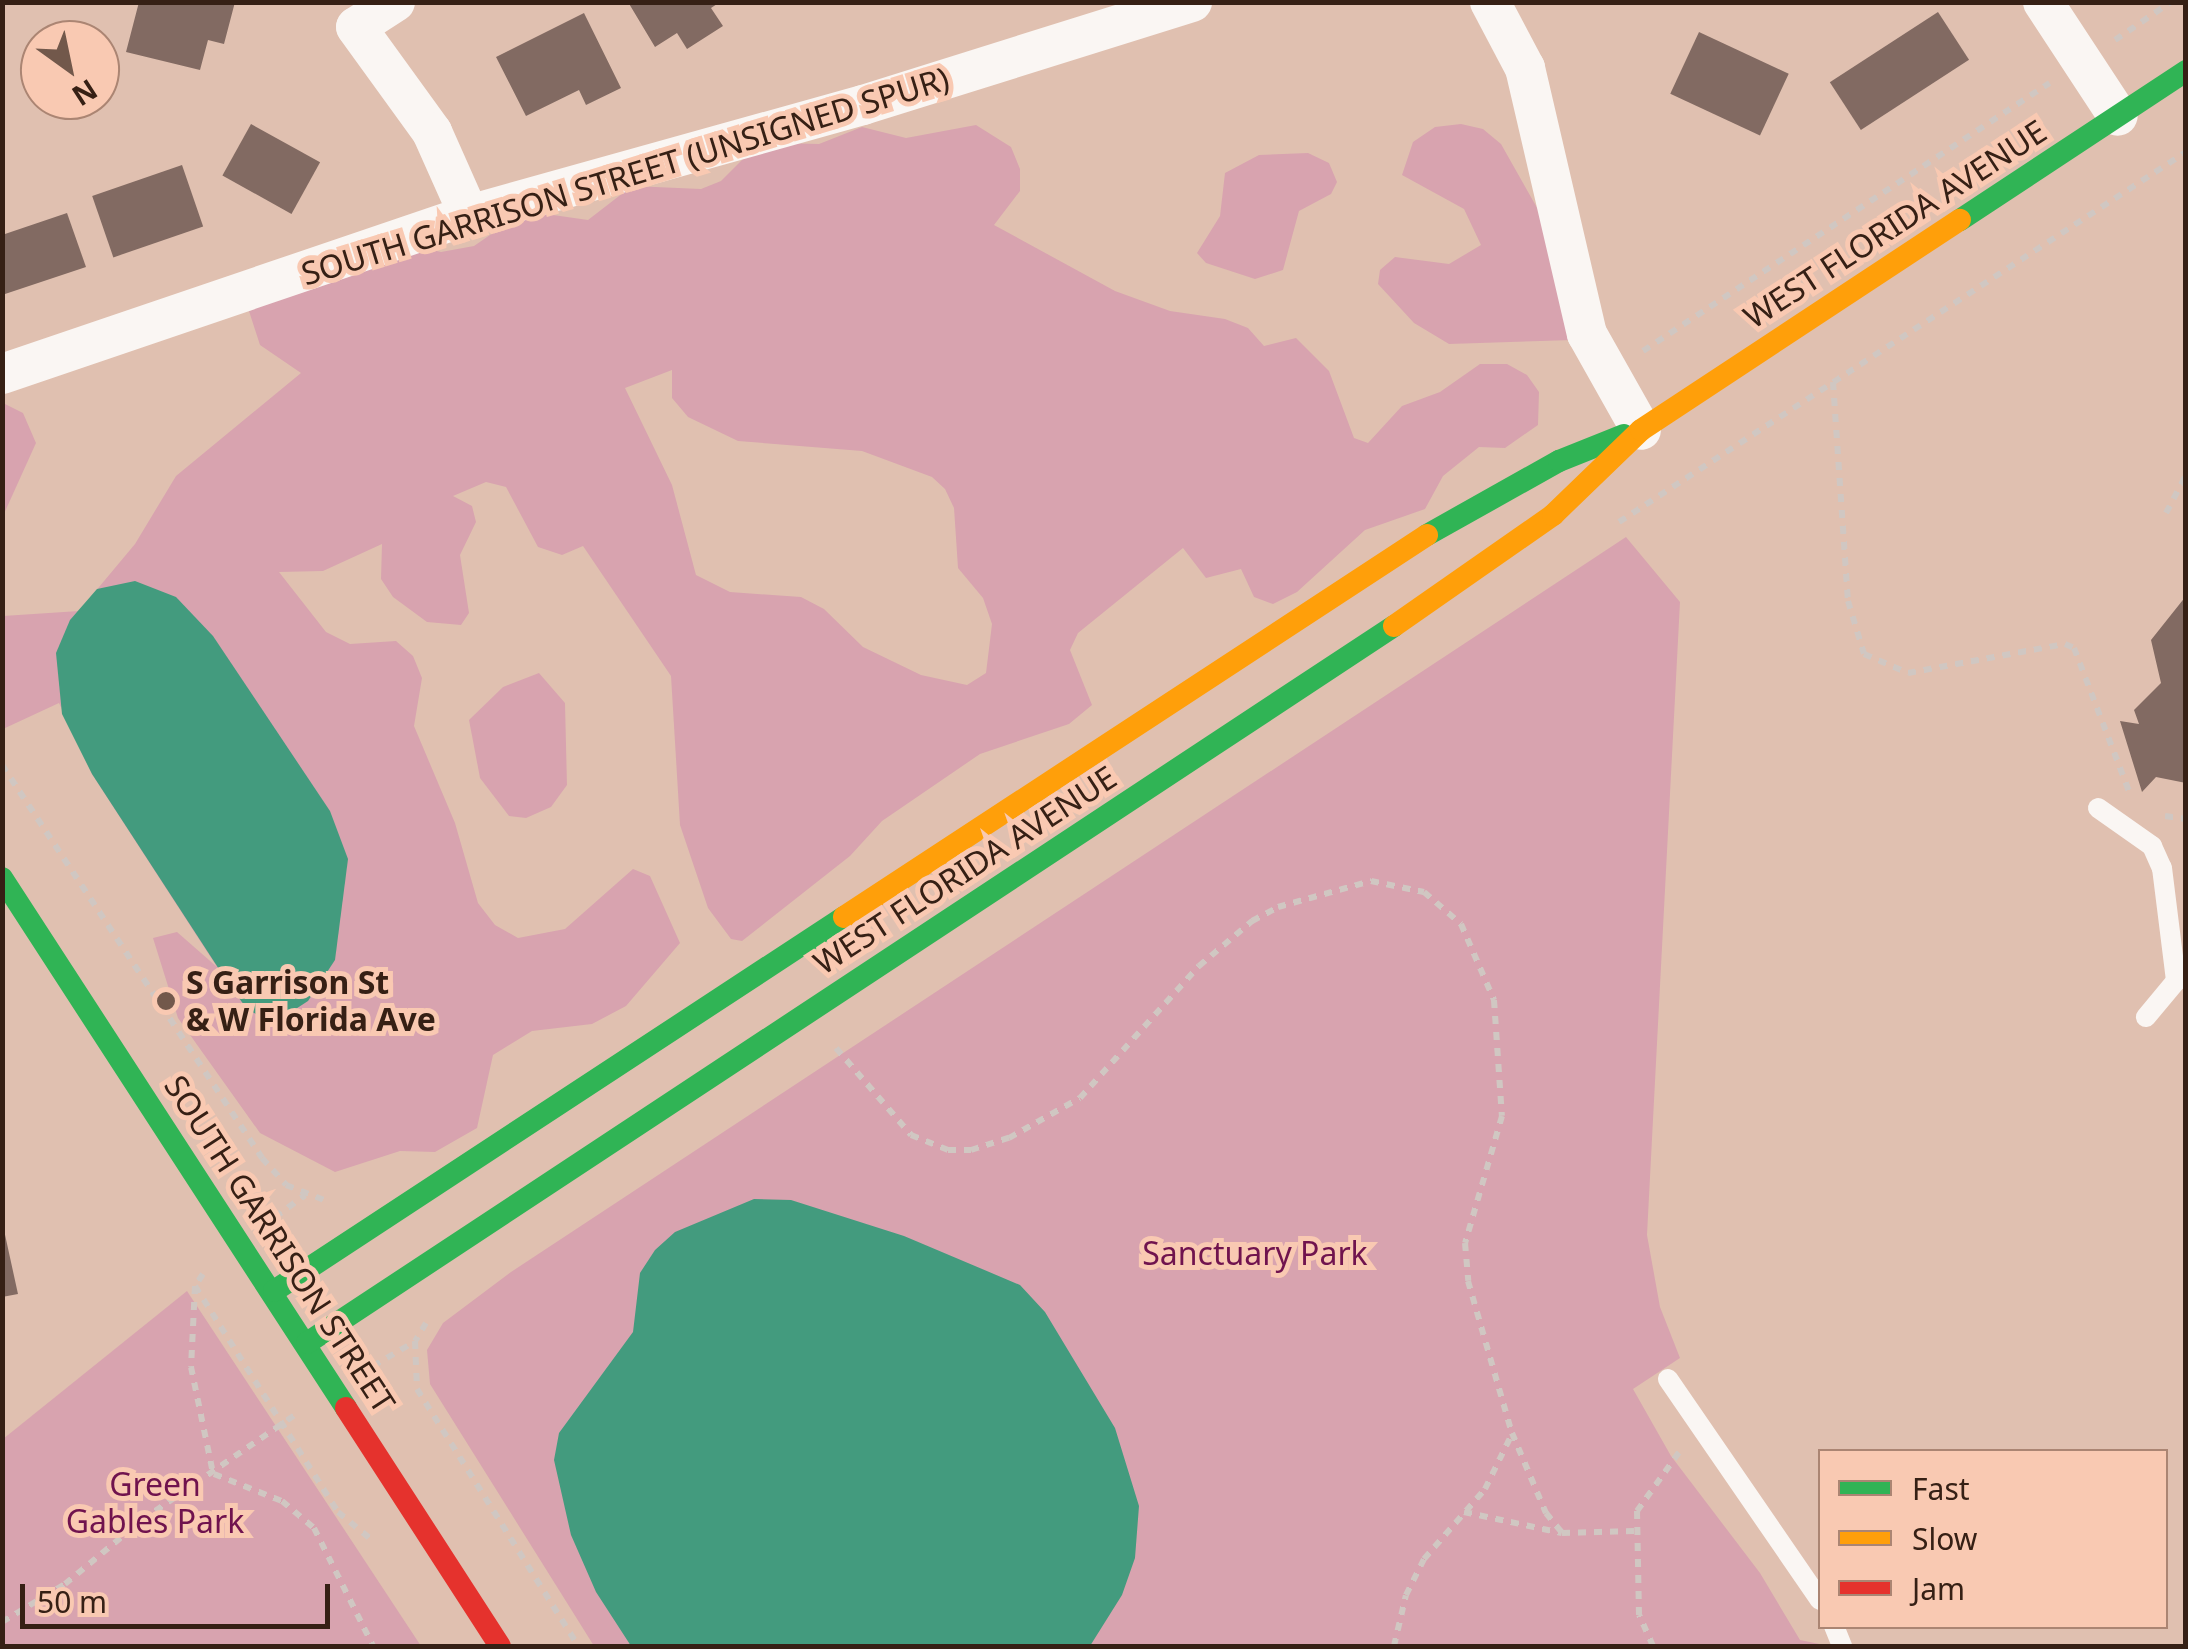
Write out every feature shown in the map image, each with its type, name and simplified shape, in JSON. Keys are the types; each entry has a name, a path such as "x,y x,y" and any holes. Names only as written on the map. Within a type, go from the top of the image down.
{"street":[{"path":"396,2 356,28 432,132 469,215"},
{"name":"SOUTH GARRISON STREET (UNSIGNED SPUR)","path":"2,374 469,215 864,105 1192,2"},
{"path":"1490,2 1525,68 1587,334 1641,430"},
{"path":"2044,2 2118,116"},
{"name":"WEST FLORIDA AVENUE","path":"307,1343 1467,578 1552,515 1641,430 2186,71"},
{"name":"WEST FLORIDA AVENUE","path":"274,1291 1435,530 1559,461 1641,430"},
{"name":"SOUTH GARRISON STREET","path":"2,878 274,1291 500,1646"}],"lane":[{"path":"2098,808 2152,846 2162,868 2176,981 2146,1017"},
{"path":"1668,1380 1700,1434 1818,1597"}],"path":[{"path":"1833,382 1848,602 1864,654 1908,673 2065,644 2074,648 2135,803"},
{"path":"2166,512 2186,475"},
{"path":"2,765 262,1158 305,1195"},
{"path":"833,1043 912,1135 948,1150 971,1150 1009,1138 1080,1098 1199,966 1252,922 1278,907 1372,881 1424,892 1445,907 1472,944 1500,1030 1502,1116 1465,1243 1474,1308 1512,1432 1546,1513 1562,1533"},
{"path":"213,1473 192,1367 195,1286 338,1512 384,1551"},
{"path":"415,1341 413,1374 426,1406 578,1646"},
{"path":"2,1622 65,1584 302,1410"},
{"path":"1394,1646 1406,1595 1424,1560 1500,1466 1512,1432"},
{"path":"1653,1646 1639,1615 1634,1531 1648,1488 1700,1434"},
{"path":"213,1473 282,1501 314,1528 373,1646"},
{"path":"1464,1512 1562,1533 1634,1531"}],"green space":[{"path":"1461,124 1483,129 1501,144 1549,229 1573,340 1449,344 1414,323 1378,284 1380,270 1395,257 1449,264 1481,245 1464,209 1402,175 1413,142 1435,127"},
{"path":"976,125 1011,147 1020,169 1020,191 994,225 1115,291 1170,311 1225,319 1248,328 1264,346 1296,338 1329,371 1354,438 1368,443 1402,406 1440,392 1480,364 1507,364 1527,375 1539,392 1538,425 1505,448 1479,447 1443,476 1425,509 1365,530 1297,592 1273,604 1254,597 1241,569 1206,578 1183,548 1078,633 1070,650 1092,705 1069,724 980,754 882,821 850,856 742,941 731,939 708,908 680,825 671,676 583,546 562,555 538,547 506,487 486,482 453,496 472,506 476,522 460,555 469,613 461,625 427,622 393,597 381,579 382,544 323,571 279,572 326,632 350,644 396,641 413,656 422,678 414,726 455,823 478,903 495,925 518,938 565,929 633,869 650,876 680,943 626,1006 592,1024 532,1031 493,1055 477,1128 435,1152 400,1151 335,1172 260,1133 178,1018 153,938 177,932 217,967 92,774 59,703 3,729 3,616 79,611 135,544 176,476 301,373 260,345 249,311 411,245 441,252 474,246 525,211 588,220 632,186 701,189 721,181 746,156 777,143 819,144 862,127 906,138","holes":["672,370 672,398 688,417 738,441 862,451 932,477 945,489 954,508 958,568 983,598 992,624 986,673 967,685 921,675 863,647 824,609 801,597 730,592 696,575 672,485 625,388"]},
{"path":"1308,153 1329,163 1337,182 1331,194 1299,211 1283,270 1255,279 1206,263 1197,253 1220,216 1225,173 1259,155"},
{"path":"3,403 23,413 36,443 3,516"},
{"name":"Sanctuary Park","path":"1626,537 1680,602 1647,1235 1660,1307 1680,1358 1633,1389 1671,1456 1760,1573 1800,1640 1829,1646 594,1646 430,1384 427,1350 443,1323 511,1272"},
{"path":"539,673 565,703 567,785 551,807 526,818 509,816 480,778 469,720 503,687"},
{"name":"Green Gables Park","path":"187,1291 421,1646 3,1646 3,1439"}],"shaded area":[{"path":"135,581 176,597 213,636 330,811 348,859 335,960 308,1001 285,1016 265,1019 247,1009 92,774 62,714 56,653 70,620 97,589"},
{"path":"754,1199 791,1200 904,1236 1020,1285 1045,1312 1115,1428 1139,1506 1135,1558 1122,1595 1090,1646 631,1646 596,1592 571,1535 554,1460 559,1433 633,1332 640,1273 655,1250 675,1232"}],"building":[{"path":"139,2 235,2 224,44 208,40 200,70 126,52"},
{"path":"628,2 720,2 711,8 723,26 687,49 677,33 655,47"},
{"path":"1938,12 1969,60 1861,130 1830,82"},
{"path":"584,13 621,88 586,105 579,90 526,116 496,57"},
{"path":"1699,32 1789,74 1760,135 1670,94"},
{"path":"251,124 320,162 291,214 222,176"},
{"path":"182,165 203,226 113,257 92,196"},
{"path":"67,213 86,267 2,295 2,235"},
{"path":"2186,596 2186,783 2156,777 2142,792 2120,721 2139,724 2134,710 2161,683 2151,640"},
{"path":"2,1221 18,1294 2,1297"}],"traffic: fast":[{"path":"1960,220 2186,71"},
{"path":"1427,535 1559,461 1624,435"},
{"path":"307,1343 1394,626"},
{"path":"2,878 346,1408"},
{"path":"274,1291 844,917"}],"traffic: slow":[{"path":"1394,626 1553,515 1641,430 1960,220"},
{"path":"844,917 1427,535"}],"traffic: jam":[{"path":"346,1408 500,1646"}],"place":[{"name":"S Garrison St & W Florida Ave","path":"166,1001"}]}
